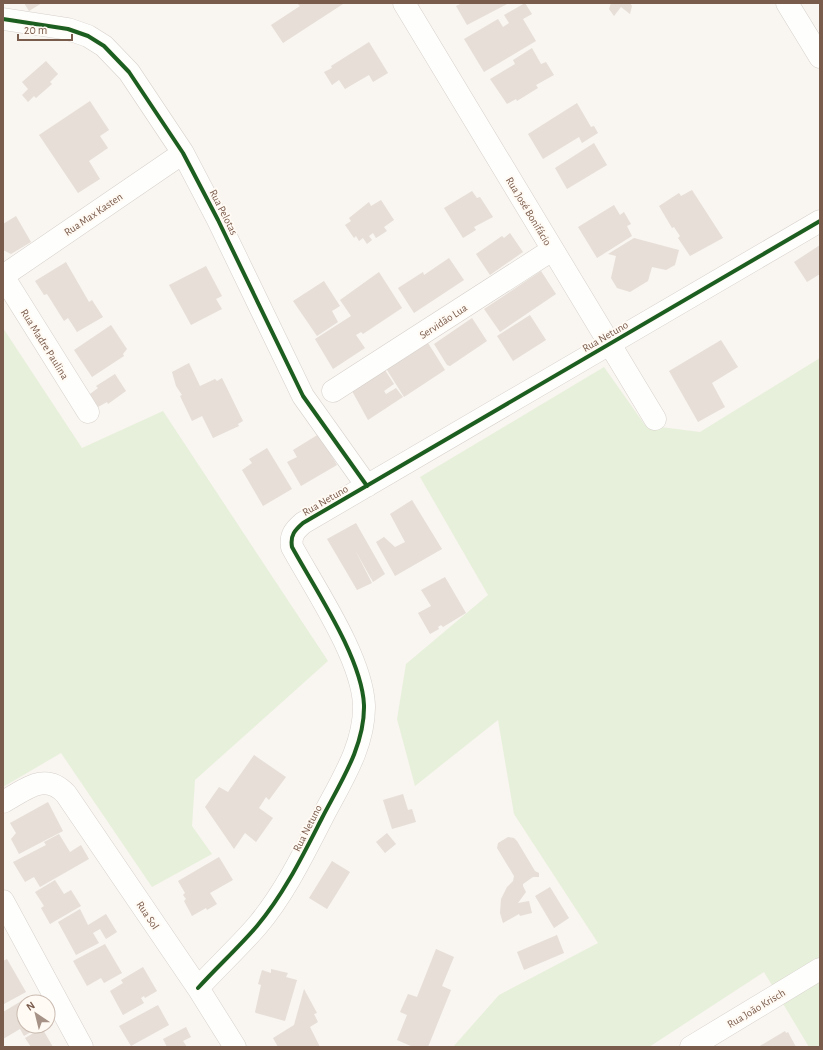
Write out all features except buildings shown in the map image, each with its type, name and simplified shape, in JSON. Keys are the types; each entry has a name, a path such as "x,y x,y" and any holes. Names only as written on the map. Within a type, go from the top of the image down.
{"street":[{"name":"Rua José Bonifácio","path":"404,3 655,419"},
{"path":"787,3 820,56"},
{"name":"Rua Pelotas","path":"3,19 68,29 88,36 104,46 138,84 183,153 218,220 294,379 316,416 367,486"},
{"name":"Rua Max Kasten","path":"3,276 183,153"},
{"name":"Rua Netuno","path":"198,988 257,926 293,875 352,760 361,734 364,705 359,677 349,650 292,547 290,540 292,533 303,523 820,220"},
{"name":"Servidão Lua","path":"333,391 552,250"},
{"name":"Rua Madre Paulina","path":"3,276 88,412"},
{"name":"Rua Sol","path":"3,802 37,784 48,782 58,785 66,794 198,988 235,1047"},
{"path":"3,901 82,1047"},
{"name":"Rua João Krisch","path":"691,1047 820,969"}],"green space":[{"path":"3,328 82,448 163,411 328,661 195,780 192,826 212,854 152,887 61,753 3,787"},
{"path":"820,358 820,1047 809,1047 764,972 649,1047 453,1047 499,995 598,943 514,814 498,720 415,786 397,719 406,664 488,595 420,477 604,367 645,425 700,432"}],"cycle path":[{"path":"3,19 68,29 88,36 104,46 129,72 183,153 218,220 303,396 367,486"},
{"path":"198,988 257,926 276,901 300,860 343,778 356,750 360,735 364,705 361,686 355,666 336,624 292,547 292,536 295,531 303,523 820,221"}]}
